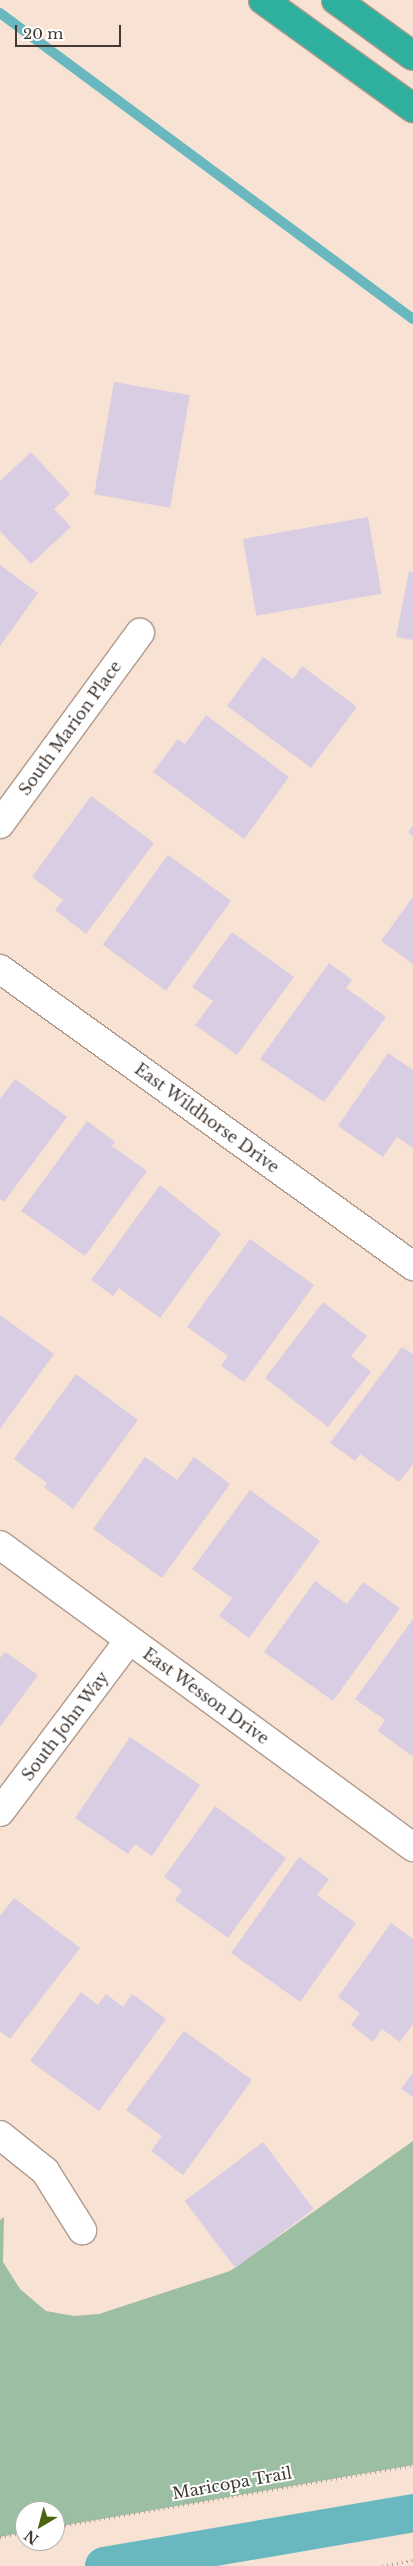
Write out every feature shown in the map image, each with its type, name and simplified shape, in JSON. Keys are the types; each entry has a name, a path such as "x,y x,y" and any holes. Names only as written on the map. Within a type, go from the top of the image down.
{"highway":[{"path":"263,0 413,108"},
{"path":"336,0 413,56"}],"street":[{"name":"South Marion Place","path":"0,824 140,633"},
{"name":"East Wildhorse Drive","path":"0,969 411,1260"},
{"name":"East Wesson Drive","path":"0,1545 413,1847"},
{"name":"South John Way","path":"0,1812 129,1640"},
{"path":"0,2135 45,2171 82,2230"}],"path":[{"name":"Maricopa Trail","path":"65,2525 413,2464"},
{"path":"0,2537 15,2534"},
{"path":"382,2566 413,2560"}],"green space":[{"path":"413,2141 413,2465 65,2525 65,2501 15,2501 15,2534 0,2537 0,2220 4,2217 3,2262 20,2289 46,2311 74,2316 99,2314 230,2271"}],"building":[{"path":"114,382 190,395 170,508 94,494"},
{"path":"31,452 70,494 54,509 71,527 31,564 0,531 0,481"},
{"path":"368,517 382,594 256,616 243,539"},
{"path":"0,565 38,593 0,646"},
{"path":"409,571 413,572 413,640 396,637"},
{"path":"263,657 293,679 302,666 357,707 311,768 227,706"},
{"path":"206,715 289,777 244,839 153,772 178,739 185,744"},
{"path":"91,796 154,843 86,934 55,910 63,900 32,877"},
{"path":"413,826 413,836 408,832"},
{"path":"168,855 231,901 166,991 103,945"},
{"path":"413,897 413,964 381,941"},
{"path":"232,932 294,977 237,1055 195,1025 213,1001 192,987"},
{"path":"329,963 352,980 346,988 386,1017 324,1102 260,1059"},
{"path":"388,1053 413,1070 413,1148 397,1137 383,1157 338,1126"},
{"path":"15,1079 67,1117 4,1202 0,1199 0,1099"},
{"path":"87,1121 115,1142 112,1146 147,1171 85,1256 21,1211"},
{"path":"160,1185 221,1234 160,1318 119,1288 113,1296 91,1280"},
{"path":"250,1239 314,1285 244,1382 221,1366 228,1356 187,1327"},
{"path":"323,1302 367,1336 351,1356 371,1372 328,1427 265,1378"},
{"path":"0,1315 54,1354 0,1429"},
{"path":"402,1347 413,1354 413,1464 399,1482 360,1454 355,1461 330,1443"},
{"path":"76,1374 138,1420 73,1509 44,1487 47,1483 14,1459"},
{"path":"145,1457 177,1480 194,1457 230,1484 162,1578 93,1529"},
{"path":"250,1490 320,1541 249,1638 219,1616 232,1598 192,1569"},
{"path":"315,1581 347,1604 363,1582 400,1608 333,1701 264,1652"},
{"path":"413,1619 412,1756 378,1731 385,1720 355,1699"},
{"path":"5,1652 38,1675 0,1727 0,1658"},
{"path":"130,1737 200,1785 152,1856 135,1844 128,1854 75,1818"},
{"path":"215,1806 286,1858 228,1938 175,1900 182,1890 164,1877"},
{"path":"299,1857 329,1879 317,1895 356,1923 300,2002 231,1953"},
{"path":"14,1898 80,1948 10,2039 0,2031 0,1916"},
{"path":"391,1923 413,1939 413,2024 400,2042 382,2029 373,2042 351,2025 360,2013 338,1997"},
{"path":"81,1992 98,2005 106,1994 123,2007 132,1994 166,2019 99,2111 30,2061"},
{"path":"184,2031 252,2080 183,2175 151,2151 162,2136 126,2110"},
{"path":"413,2073 413,2097 401,2089"},
{"path":"263,2142 314,2209 235,2268 185,2201"}],"waterway":[{"path":"0,13 413,319"},
{"path":"104,2566 413,2513"}]}
